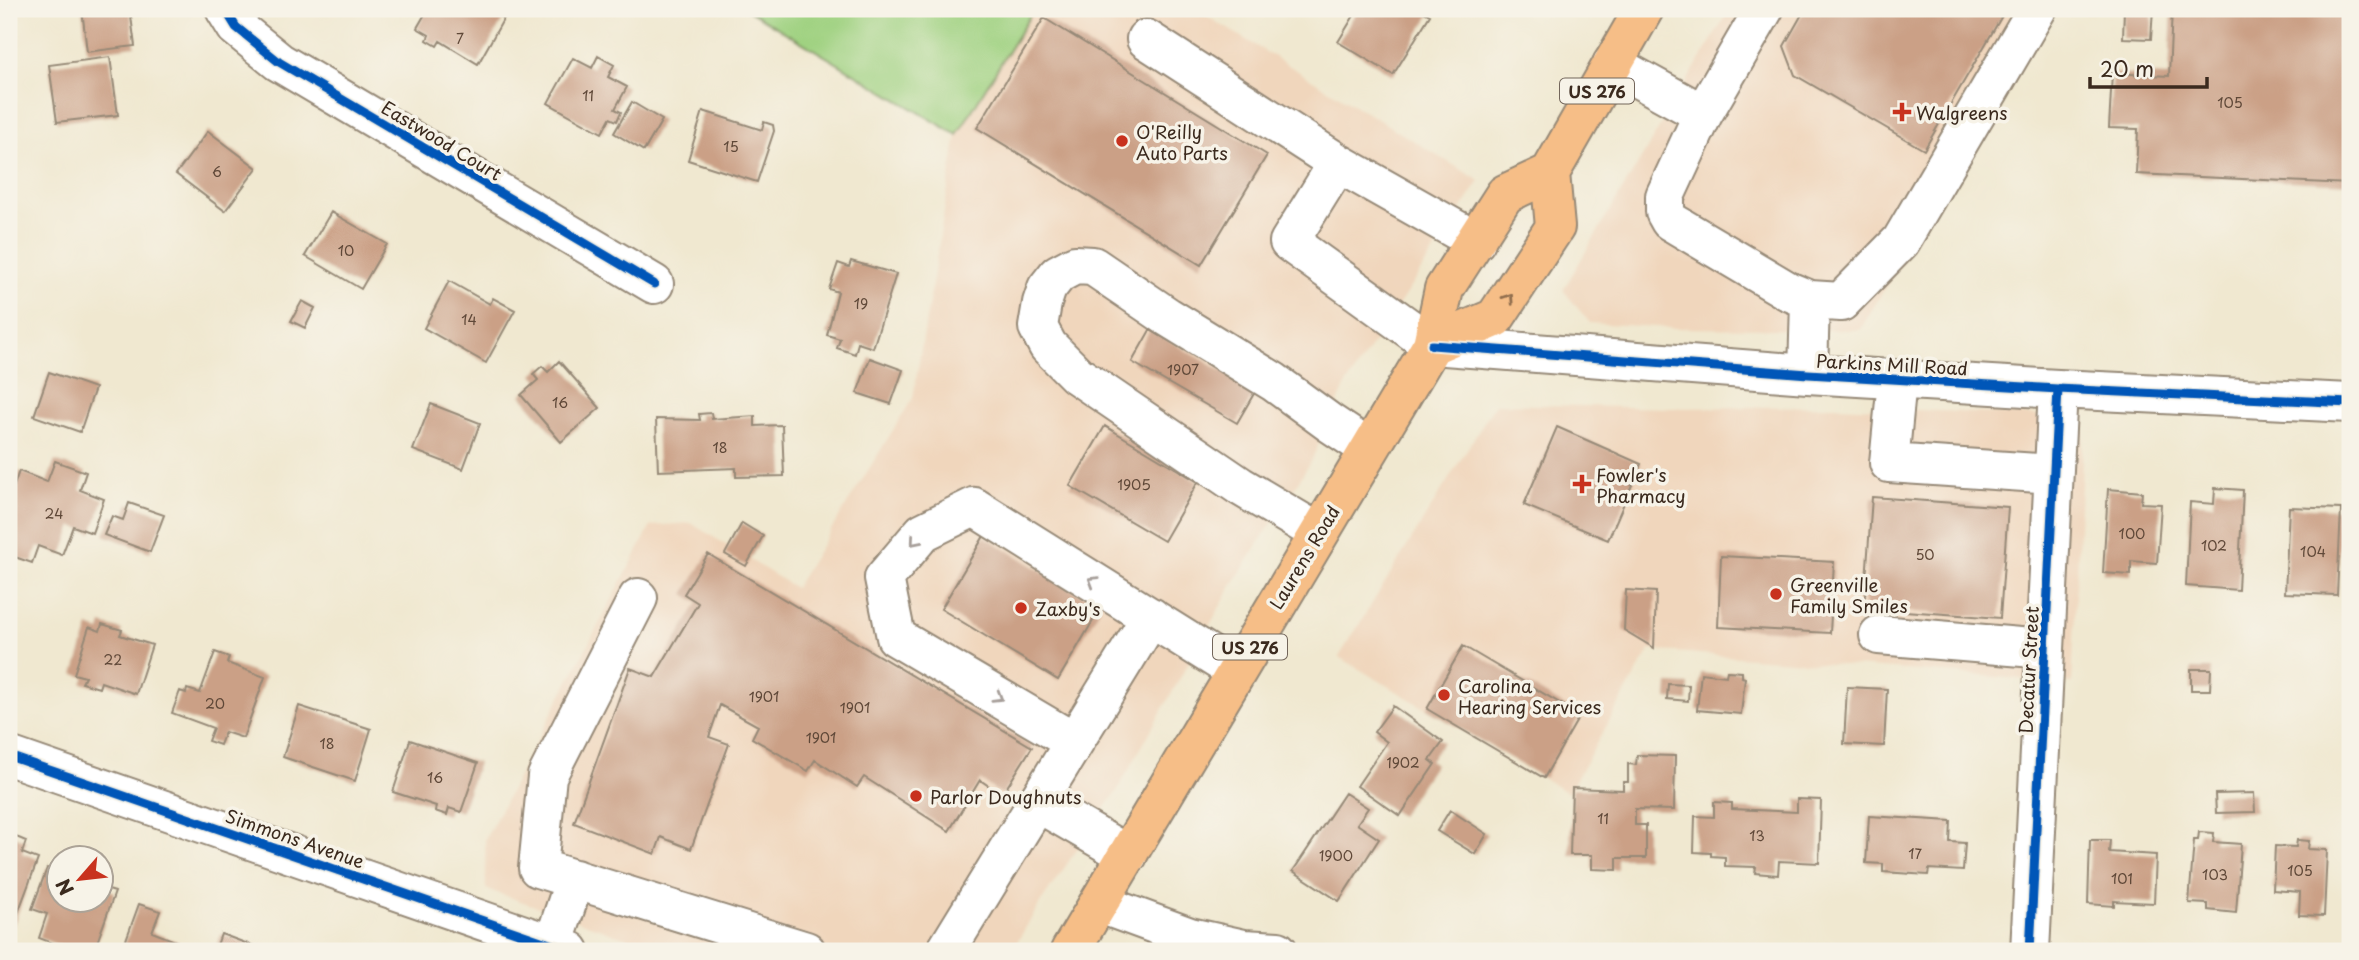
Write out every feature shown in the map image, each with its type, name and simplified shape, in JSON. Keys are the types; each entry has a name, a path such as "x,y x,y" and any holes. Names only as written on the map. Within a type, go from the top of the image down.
{"main road":[{"name":"US 276","path":"1550,173 1644,9"},
{"name":"Laurens Road","path":"1070,951 1432,345 1444,289 1505,194 1550,173"},
{"path":"1432,345 1495,318 1555,227 1550,173"}],"street":[{"name":"Eastwood Court","path":"226,9 236,27 279,62 654,284"},
{"path":"1764,9 1703,114 1665,196 1665,212 1670,221 1788,291 1810,300 1841,302 1901,241 2037,9"},
{"path":"1146,39 1338,163 1476,241"},
{"path":"1612,64 1703,114"},
{"path":"1338,163 1289,242 1432,345"},
{"path":"1319,533 1240,486 1077,375 1048,346 1038,327 1047,288 1058,274 1075,265 1093,266 1168,317 1274,382 1369,449"},
{"path":"1808,374 1810,300"},
{"name":"Parkins Mill Road","path":"1432,345 1897,380 2350,403"},
{"path":"1897,380 1889,463 2053,474"},
{"name":"Decatur Street","path":"2030,951 2058,389"},
{"path":"1073,742 896,637 884,578 923,532 974,507 1236,671"},
{"path":"638,598 547,776 538,868 806,951"},
{"path":"946,951 1151,617"},
{"path":"1879,635 2045,649"},
{"name":"Simmons Avenue","path":"9,755 562,948"},
{"path":"1037,802 1128,855"},
{"path":"562,948 575,879"},
{"path":"1100,904 1190,937 1244,949 1278,951"}],"shaded area":[{"path":"1034,9 1195,9 1480,181 1346,385 1310,463 1231,587 1117,791 1039,905 1012,951 664,951 486,889 485,839 651,526 691,523 795,588 913,398 957,135"},
{"path":"1730,9 2051,9 1860,330 1672,328 1590,323 1563,290"},
{"path":"1495,404 1670,408 1835,406 2084,418 2072,683 1650,650 1568,793 1339,657"}],"green space":[{"path":"746,9 1034,9 957,135"}],"building":[{"path":"82,9 130,9 135,46 87,52"},
{"path":"428,9 487,9 504,18 478,64 440,41 437,46 427,40 429,35 417,28"},
{"path":"1358,9 1419,9 1430,15 1393,75 1338,42"},
{"name":"Walgreens","path":"1805,9 2006,9 1924,150 1795,75 1784,46"},
{"path":"2124,9 2153,9 2151,39 2123,38"},
{"path":"2172,9 2350,9 2350,184 2136,174 2138,129 2109,128 2112,73 2169,76"},
{"name":"O'Reilly Auto Parts","path":"1044,18 1267,155 1201,265 977,128"},
{"path":"598,56 614,65 608,77 627,87 615,109 621,112 617,121 610,118 602,133 548,103 573,58 592,68"},
{"path":"110,57 118,115 57,122 49,65"},
{"path":"632,102 662,120 644,151 614,133"},
{"path":"703,111 762,130 764,122 773,125 774,131 757,182 688,160"},
{"path":"208,131 257,168 225,211 176,174"},
{"path":"331,212 387,244 361,289 305,256"},
{"path":"851,261 896,274 873,348 858,343 855,354 837,348 840,339 827,335 838,292 829,289 838,263 849,267"},
{"path":"449,281 490,304 493,298 515,310 486,363 424,328"},
{"path":"302,301 315,308 305,328 291,321"},
{"path":"1150,330 1256,390 1237,423 1132,362"},
{"path":"870,358 903,370 891,404 857,393"},
{"path":"559,361 600,408 561,442 521,395 538,380 533,374 542,366 548,372"},
{"path":"49,372 95,388 80,432 34,416"},
{"path":"431,404 480,423 463,469 413,450"},
{"path":"711,413 712,419 755,416 755,426 782,425 784,476 736,477 736,468 658,471 656,419 700,420 699,414"},
{"path":"1105,426 1198,482 1164,541 1070,486"},
{"name":"Fowler's Pharmacy","path":"1557,427 1641,464 1608,540 1524,505"},
{"path":"55,461 86,472 80,490 104,499 92,533 73,526 62,555 38,546 32,563 9,555 9,500 19,471 47,482"},
{"path":"2215,488 2243,490 2238,590 2186,586 2190,502 2214,504"},
{"path":"2108,489 2142,492 2141,503 2161,504 2157,563 2131,561 2131,575 2103,573"},
{"path":"1872,497 2008,507 2000,618 1864,608"},
{"path":"129,503 164,515 150,552 104,535 112,516 123,520"},
{"path":"2289,507 2341,509 2337,595 2285,593"},
{"path":"742,523 763,536 746,566 725,554"},
{"name":"Zaxby's","path":"984,536 1101,607 1058,680 941,609"},
{"path":"708,554 1032,747 1002,795 980,780 949,831 864,777 857,787 815,760 808,771 752,738 758,726 720,705 709,737 729,744 691,849 661,837 655,854 574,823 630,668 654,677 698,603 684,594"},
{"name":"Greenville Family Smiles","path":"1721,556 1834,562 1830,633 1718,627"},
{"path":"1626,590 1656,592 1654,648 1624,630"},
{"path":"102,624 122,630 120,635 152,645 136,694 101,682 99,688 82,683 85,677 74,674 89,627 100,631"},
{"path":"1463,646 1580,715 1544,778 1427,709"},
{"path":"215,652 229,657 227,663 265,677 243,738 225,732 220,745 208,741 213,728 172,713 180,691 186,693 187,689 200,693"},
{"path":"2191,669 2211,669 2210,690 2191,690"},
{"path":"1727,671 1742,672 1742,677 1745,678 1741,714 1697,710 1701,673 1726,676"},
{"path":"1668,684 1689,685 1688,701 1667,699"},
{"path":"1847,687 1887,689 1884,746 1844,744"},
{"path":"299,706 371,729 355,781 283,757"},
{"path":"1393,706 1443,742 1430,760 1435,764 1400,816 1357,786 1387,742 1374,732"},
{"path":"410,740 478,763 461,812 449,808 447,815 435,811 436,806 393,792"},
{"path":"1637,755 1675,756 1674,810 1635,809 1635,825 1646,825 1646,858 1617,858 1617,870 1592,869 1592,855 1570,855 1572,788 1623,790 1623,782 1628,782 1628,764 1636,765"},
{"path":"1345,793 1368,808 1357,824 1379,839 1339,901 1293,871"},
{"path":"2254,793 2255,812 2216,813 2215,794"},
{"path":"1797,799 1821,800 1819,863 1779,861 1778,875 1755,873 1756,867 1725,866 1725,857 1694,852 1695,816 1714,817 1714,802 1732,803 1732,809 1797,812"},
{"path":"1450,810 1487,834 1475,854 1437,831"},
{"path":"1869,816 1951,821 1950,842 1965,843 1963,871 1929,869 1928,875 1883,872 1883,864 1866,863"},
{"path":"2199,832 2214,833 2213,842 2241,844 2236,913 2208,910 2208,904 2189,903 2194,840 2198,840"},
{"path":"9,834 26,841 22,853 38,859 9,937"},
{"path":"2090,840 2110,840 2109,852 2156,855 2154,903 2114,901 2114,906 2088,904"},
{"path":"2297,840 2309,841 2308,849 2327,850 2324,916 2299,915 2300,892 2273,890 2275,846 2296,847"},
{"path":"46,871 46,914 32,909"},
{"path":"139,904 160,911 152,932 178,942 175,951 122,951"},
{"path":"47,914 107,914 94,951 74,951 39,938"},
{"path":"221,934 267,951 215,951"}],"cycle path":[{"path":"225,9 236,27 279,62 654,284"},
{"path":"1432,345 1808,374 2350,403"},
{"path":"2030,951 2058,389"},
{"path":"9,756 570,951"}],"place":[{"name":"Walgreens","path":"1902,112"},
{"name":"O'Reilly Auto Parts","path":"1122,141"},
{"name":"Fowler's Pharmacy","path":"1582,484"},
{"name":"Greenville Family Smiles","path":"1776,594"},
{"name":"Zaxby's","path":"1021,608"},
{"name":"Carolina Hearing Services","path":"1444,695"},
{"name":"Parlor Doughnuts","path":"916,796"}]}
